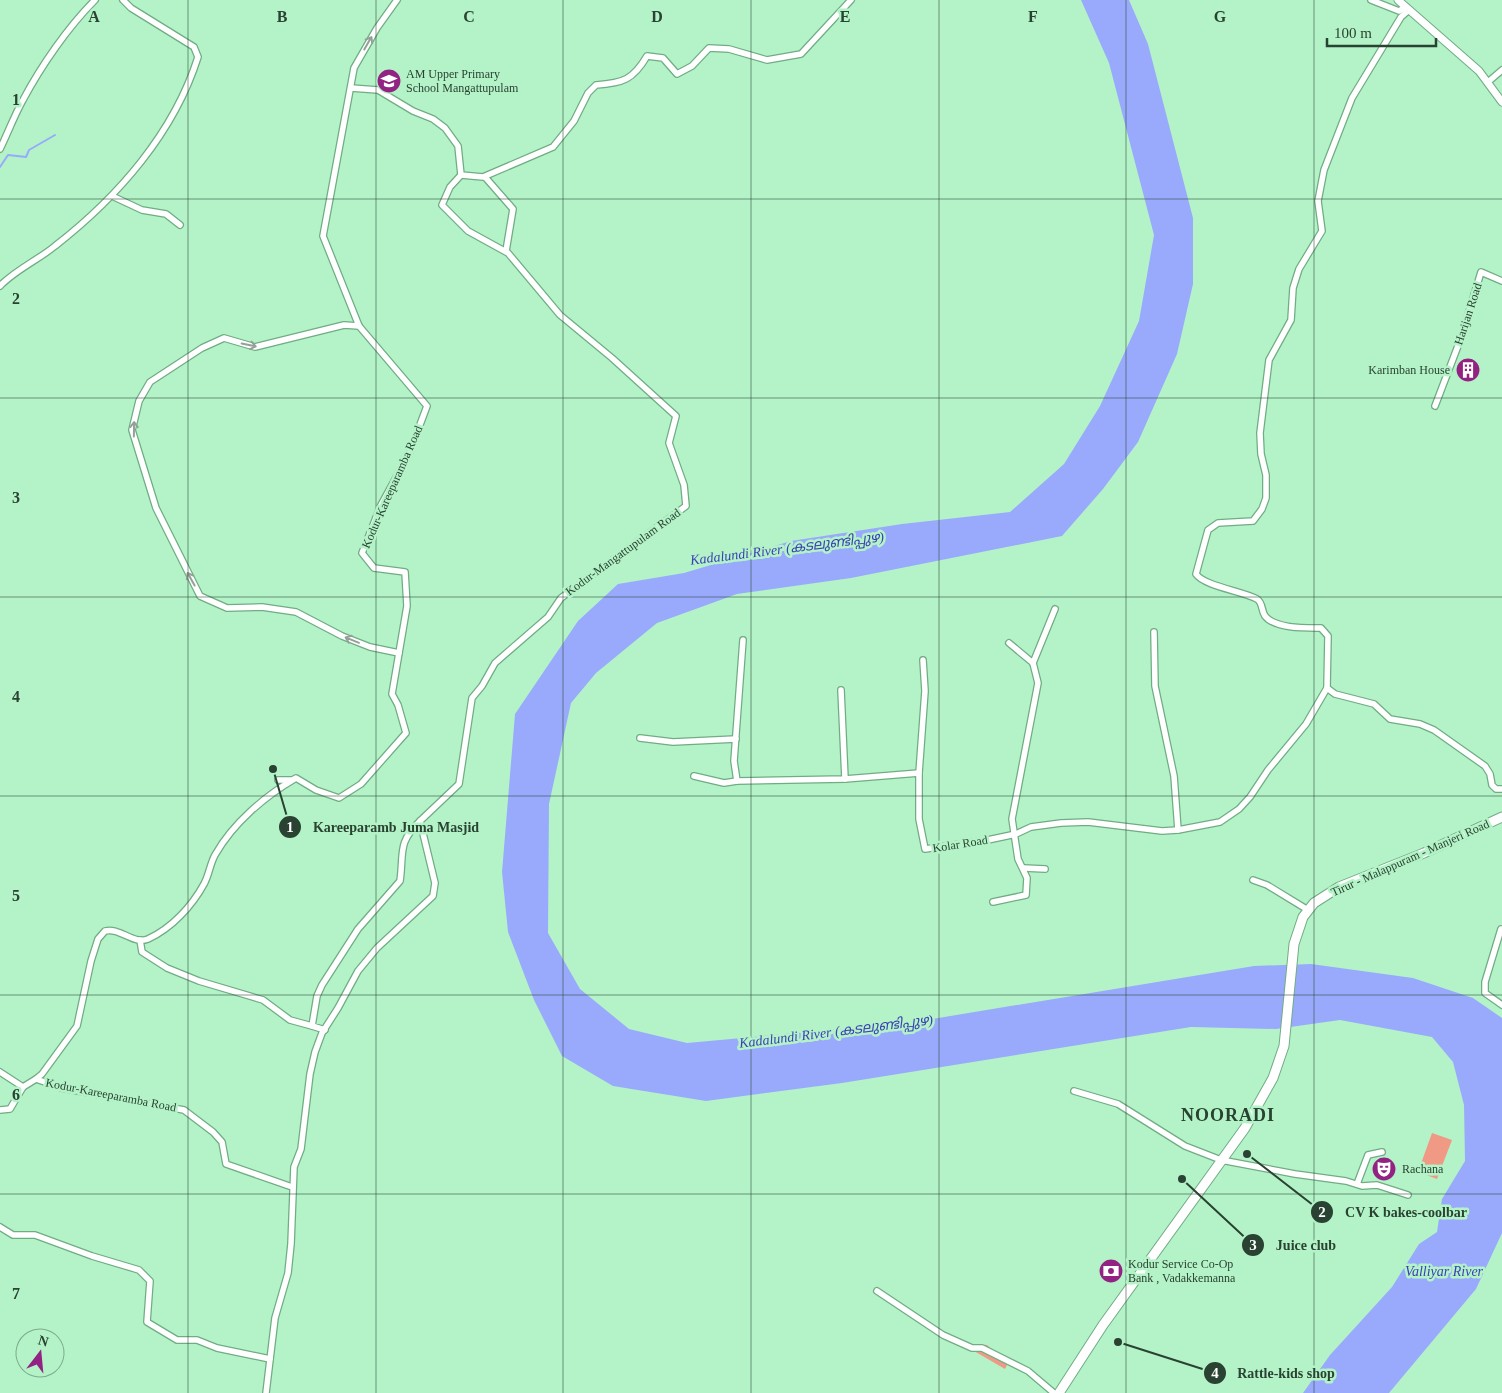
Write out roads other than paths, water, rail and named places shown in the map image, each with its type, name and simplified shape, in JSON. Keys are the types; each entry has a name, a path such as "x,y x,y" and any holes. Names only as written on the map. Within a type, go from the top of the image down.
{"main road":[{"name":"Tirur - Malappuram - Manjeri Road","path":"1058,1393 1103,1325 1245,1128 1273,1078 1284,1046 1294,944 1303,917 1308,910 1314,903 1339,887 1424,853 1502,817"}],"street":[{"path":"0,149 24,98 46,63 78,17 95,0"},
{"path":"0,286 56,246 112,196 143,160 173,114 193,74 198,56 194,47 130,8 123,0"},
{"name":"Kodur-Kareeparamba Road","path":"296,778 316,790 339,798 361,784 406,733 398,705 392,694 407,606 405,572 374,568 362,553 381,505 409,454 427,406 359,326 323,236 354,68 377,28 397,0"},
{"path":"351,88 378,90 413,111 433,119 445,128 458,146 461,176 485,177 553,147 574,121 588,93 596,85 619,84 640,69 647,56 663,58 678,74 692,66 709,48 729,49 767,60 801,54 850,0"},
{"path":"1372,0 1399,11 1407,8"},
{"path":"1398,0 1479,71 1502,102"},
{"path":"1407,8 1352,98 1324,170 1318,201 1322,231 1300,269 1293,288 1291,320 1268,360 1260,433 1261,454 1266,475 1266,498 1262,510 1253,521 1218,523 1208,530 1196,574 1198,578 1257,599 1261,602 1265,615 1272,621 1296,628 1321,628 1328,636 1327,688 1335,694 1374,704 1390,720 1420,724 1434,730 1485,766 1490,774 1492,785 1496,789 1502,789"},
{"path":"1488,82 1502,70"},
{"name":"Kodur-Mangattupulam Road","path":"420,821 459,784 472,698 482,686 495,663 548,617 561,598 686,506 684,485 669,443 676,416 560,314 506,251 468,231 442,205 450,187 461,176"},
{"path":"485,177 513,209 506,251"},
{"path":"112,196 142,210 166,214 180,225"},
{"name":"Harijan Road","path":"1435,406 1461,338 1481,272 1502,281"},
{"path":"359,326 344,325 255,347 224,338 202,348 150,382 139,401 132,430 156,508 200,596 227,608 262,607 296,612 349,639 370,647 399,653"},
{"path":"1033,663 1055,609"},
{"path":"1154,632 1155,686 1174,776 1178,830"},
{"path":"737,781 734,761 743,640"},
{"path":"993,902 1026,895 1027,878 1024,868 1018,859 1016,834 1012,819 1038,683 1033,663 1009,643"},
{"path":"694,776 724,783 737,781 845,779 919,773 925,691 923,660"},
{"name":"Kolar Road","path":"919,773 919,819 925,849 1016,834 1031,827 1061,823 1088,822 1162,831 1220,822 1239,809 1306,724 1327,688"},
{"path":"841,690 845,779"},
{"path":"640,738 672,742 736,739"},
{"path":"296,778 274,790 233,829 214,856 204,883 184,913 148,939 140,940 142,952 167,968 199,981 263,1000 290,1020 325,1030"},
{"path":"278,780 292,780 296,778"},
{"path":"312,1026 316,996 358,929 400,881 401,849 409,832 420,821"},
{"path":"266,1393 276,1318 289,1264 294,1167 300,1149 310,1074 315,1052 358,971 377,948 432,896 435,883 420,821"},
{"path":"1024,868 1045,869"},
{"path":"1253,880 1267,885 1308,910"},
{"path":"1502,928 1485,982 1485,993 1502,1005"},
{"name":"Kodur-Kareeparamba Road","path":"140,940 111,930 102,934 91,961 77,1026 36,1079 62,1088 184,1110 213,1132 222,1142 226,1164 292,1187"},
{"path":"0,1072 23,1087"},
{"path":"0,1110 10,1109 23,1087 36,1079"},
{"path":"1074,1091 1118,1104 1185,1146 1221,1160 1357,1184 1392,1188 1408,1195"},
{"path":"1357,1184 1368,1155 1382,1152"},
{"path":"0,1227 13,1235 35,1235 92,1256 139,1270 150,1281 147,1322 166,1335 177,1340 197,1340 217,1348 270,1358"},
{"path":"877,1291 943,1335 972,1348 982,1348 1028,1371 1054,1393"}],"water":[{"name":"Valliyar River","path":"1081,0 1129,0 1148,44 1193,218 1193,284 1177,354 1138,442 1103,489 1062,536 851,578 737,594 657,623 596,673 571,703 549,804 548,933 580,989 629,1029 687,1043 914,1022 1254,966 1311,964 1413,978 1473,998 1502,1018 1502,1233 1476,1289 1389,1393 1303,1393 1330,1355 1392,1287 1419,1244 1437,1232 1442,1199 1465,1161 1464,1105 1453,1062 1432,1037 1340,1020 1276,1029 1191,1027 842,1083 706,1101 613,1086 562,1056 534,1000 508,932 502,872 515,714 578,621 618,584 684,573 791,541 902,524 1010,512 1064,464 1100,406 1139,321 1154,235 1109,63"}],"waterway":[{"path":"0,167 8,155 26,157 29,150 55,135"}],"place":[{"name":"AM Upper Primary School Mangattupulam","path":"389,81"},
{"name":"Karimban House","path":"1468,370"},
{"name":"Kareeparamb Juma Masjid","path":"273,769"},
{"name":"CV K bakes-coolbar","path":"1247,1154"},
{"name":"Rachana","path":"1384,1169"},
{"name":"Juice club","path":"1182,1179"},
{"name":"Kodur Service Co-Op Bank , Vadakkemanna","path":"1111,1271"},
{"name":"Rattle-kids shop","path":"1118,1342"}],"district":[{"name":"NOORADI","path":"1228,1115"}],"water label":[{"name":"Kadalundi River (കടലുണ്ടിപ്പുഴ)","path":"787,548"},
{"name":"Kadalundi River (കടലുണ്ടിപ്പുഴ)","path":"836,1031"}]}
